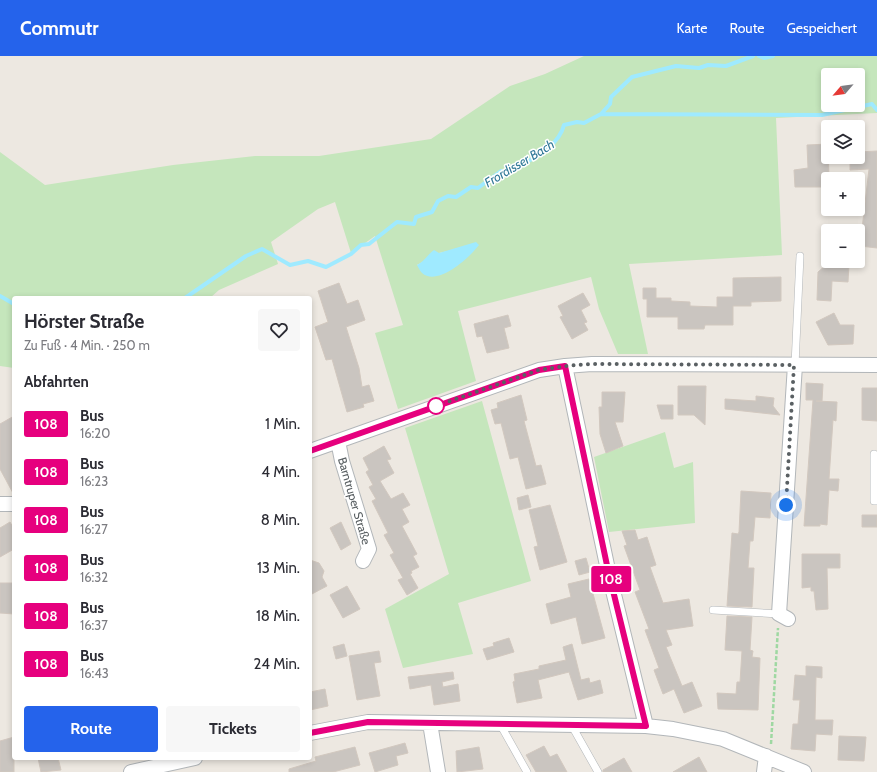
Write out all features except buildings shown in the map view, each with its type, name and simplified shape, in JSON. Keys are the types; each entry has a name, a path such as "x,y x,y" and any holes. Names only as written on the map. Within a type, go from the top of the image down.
{"street":[{"path":"312,450 539,370 565,366 592,364 877,365"},
{"path":"784,617 794,365"},
{"path":"565,366 608,570 646,726"},
{"name":"Barntruper Straße","path":"338,441 369,549 363,561"},
{"path":"0,504 12,504"},
{"path":"312,733 368,722 646,726 673,729 723,739 804,772"},
{"path":"430,723 438,772"},
{"path":"764,772 766,756"},
{"path":"131,772 186,760"}],"lane":[{"path":"794,365 800,256"},
{"path":"874,454 874,501 877,501"},
{"path":"713,610 784,617"},
{"path":"500,724 527,772"},
{"path":"572,726 598,772"}],"path":[{"path":"766,756 772,742 784,617"}],"green space":[{"path":"584,56 877,56 877,113 776,118 782,255 629,264 648,354 618,354 599,309 591,277 458,311 476,381 398,409 375,333 403,325 375,236 351,253 335,202 318,209 271,242 278,264 219,290 212,296 12,296 12,368 0,366 0,152 45,185 173,165 255,156 319,156 431,139 510,86 545,74","holes":["453,250 461,262 440,275 417,265 439,253"]},
{"path":"482,401 531,581 458,603 473,654 403,668 385,609 449,574 405,428"},
{"path":"665,432 674,468 693,462 695,523 609,532 594,457"}],"water":[{"path":"476,242 479,245 469,256 453,269 445,273 436,276 429,276 422,273 417,265 434,250 439,253"}],"waterway":[{"name":"Frordisser Bach","path":"188,296 246,256 262,249 290,265 308,261 326,267 351,254 361,245 369,244 397,222 414,224 416,217 432,212 438,201 448,196 456,197 471,187 478,188 501,171 508,173 541,153 556,141 564,125 577,122 584,123 601,114 610,104 611,97 632,77 676,66 699,68 708,65 726,66 753,56"},
{"name":"Frordisser Bach","path":"759,56 764,58 773,56"},
{"path":"601,114 822,115 872,104 877,110"},
{"name":"Frordisser Bach","path":"0,296 12,303"}],"bus line":[{"name":"108","path":"312,450 539,370 565,366 608,570 646,726 368,722 312,733"}],"route":[{"path":"436,406 539,370 579,364 794,365 786,505"}]}
